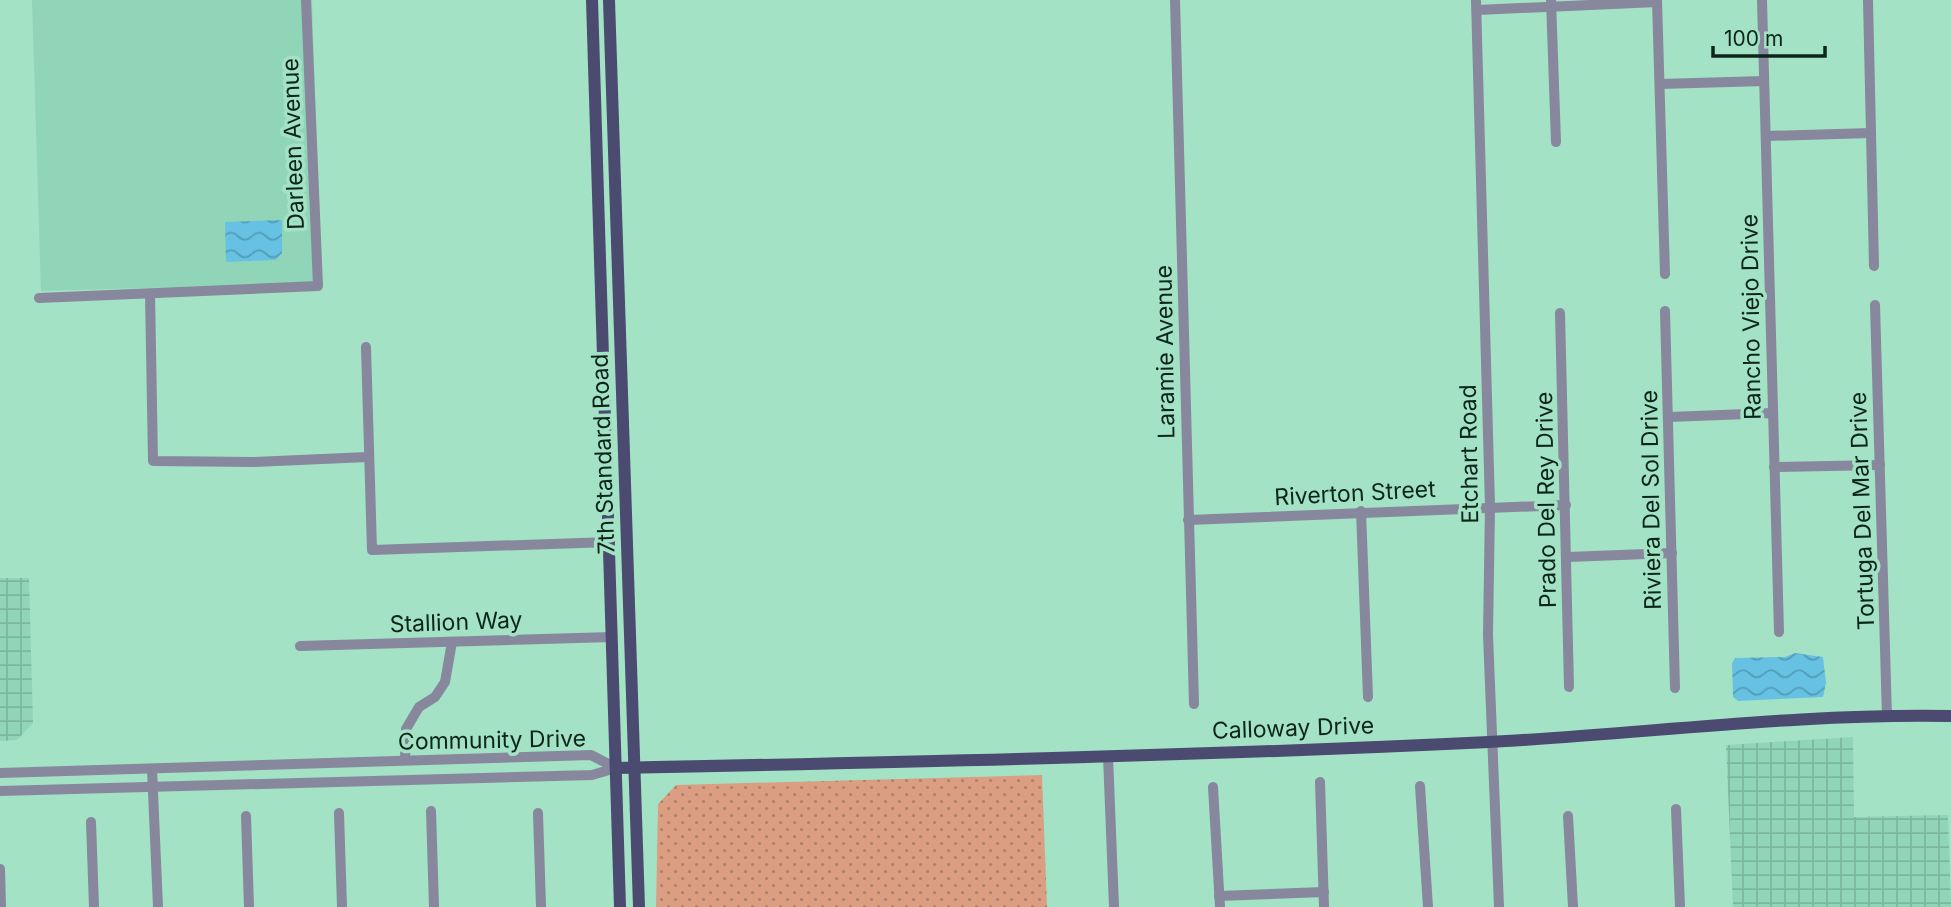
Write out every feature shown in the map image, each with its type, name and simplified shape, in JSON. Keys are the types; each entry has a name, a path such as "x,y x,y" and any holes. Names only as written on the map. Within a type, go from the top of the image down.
{"main road":[{"name":"7th Standard Road","path":"592,0 620,907"},
{"name":"7th Standard Road","path":"609,0 639,907"},
{"name":"Calloway Drive","path":"616,768 1108,756 1492,742 1887,717 1951,716"}],"street":[{"name":"Darleen Avenue","path":"150,294 318,286 306,0"},
{"name":"Laramie Avenue","path":"1175,0 1194,704"},
{"name":"Rancho Viejo Drive","path":"1762,0 1779,632"},
{"path":"1868,0 1874,266"},
{"path":"1476,5 1657,1 1665,274"},
{"path":"1551,4 1556,142"},
{"name":"Etchart Road","path":"1476,5 1490,506 1488,635 1499,907"},
{"path":"1660,84 1764,81"},
{"path":"1766,136 1871,133"},
{"path":"39,298 150,294 153,461 254,462 368,457"},
{"name":"Tortuga Del Mar Drive","path":"1875,305 1887,717"},
{"name":"Riviera Del Sol Drive","path":"1665,311 1675,688"},
{"name":"Prado Del Rey Drive","path":"1560,313 1569,687"},
{"path":"366,346 372,550 610,542"},
{"path":"1669,417 1773,413"},
{"path":"1774,467 1880,465"},
{"name":"Riverton Street","path":"1188,520 1361,511 1566,505"},
{"path":"1361,511 1368,697"},
{"path":"1567,557 1672,553"},
{"name":"Stallion Way","path":"300,646 612,637"},
{"path":"405,760 406,729 419,707 435,696 445,682 451,663 452,642"},
{"name":"Community Drive","path":"0,773 591,755 616,768"},
{"path":"1108,756 1114,907"},
{"name":"Community Drive","path":"0,791 592,775 616,768"},
{"path":"152,769 158,907"},
{"path":"1320,782 1324,907"},
{"path":"1420,786 1428,907"},
{"path":"1213,787 1219,901 1324,892"},
{"path":"1676,809 1680,907"},
{"path":"431,811 434,907"},
{"path":"538,813 541,907"},
{"path":"339,814 342,907"},
{"path":"246,816 249,907"},
{"path":"1568,816 1573,907"},
{"path":"91,822 94,907"},
{"path":"0,869 1,907"}],"shaded area":[{"path":"32,0 312,0 321,283 41,291"},
{"path":"0,578 29,578 33,723 17,740 0,741"},
{"path":"1853,737 1854,817 1948,815 1951,907 1733,907 1726,745"},
{"path":"1042,775 1047,907 656,907 658,804 676,785"}],"water":[{"path":"282,220 282,253 276,260 226,262 225,222"},
{"path":"1795,653 1823,657 1826,683 1823,697 1738,701 1733,697 1732,663 1735,658 1785,657"}]}
